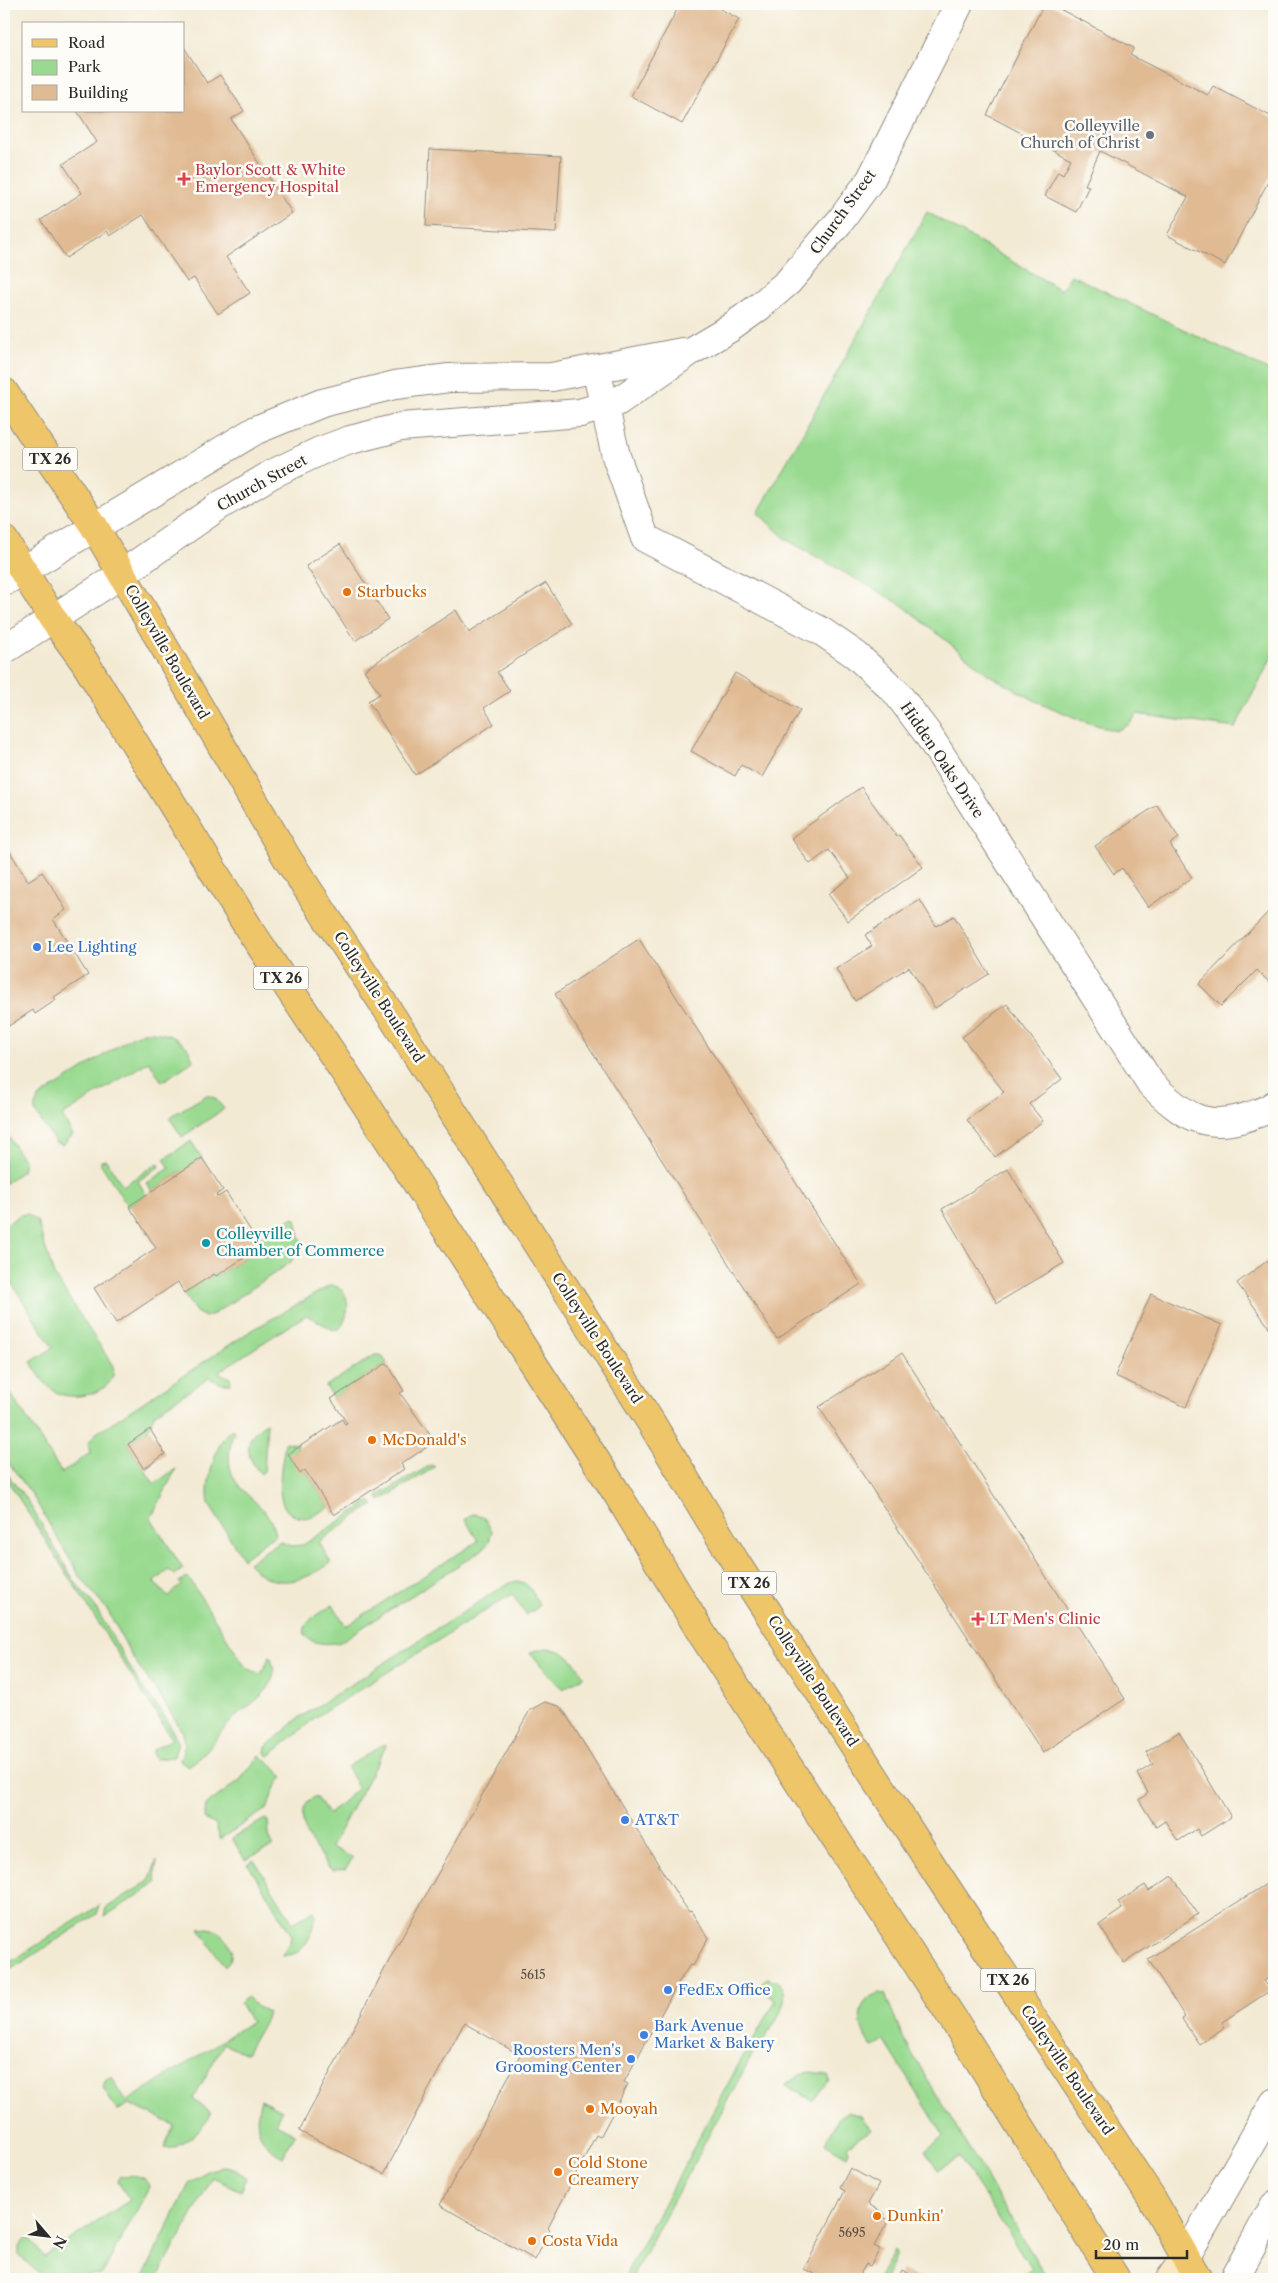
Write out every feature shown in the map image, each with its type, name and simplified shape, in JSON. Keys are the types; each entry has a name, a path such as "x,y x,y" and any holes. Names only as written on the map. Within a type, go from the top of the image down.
{"main road":[{"name":"Colleyville Boulevard","path":"4,392 94,526 287,858 393,1018 652,1424 736,1563 940,1878 1151,2197 1185,2272"},
{"name":"TX 26","path":"4,540 13,576 53,618 84,661 250,930 365,1102 618,1495 708,1642 956,2022 1116,2279"}],"street":[{"name":"Church Street","path":"4,650 122,574 219,506 272,474 350,440 402,427 480,419 543,417 580,413 617,402 691,351 730,328 773,295 801,268 841,220 870,178 959,4"},
{"name":"Church Street","path":"13,576 256,430 287,415 340,398 395,385 449,378 537,378 691,351"},
{"name":"Hidden Oaks Drive","path":"596,369 616,456 645,538 821,631 856,655 896,692 927,733 1157,1089 1173,1106 1186,1114 1213,1123 1237,1121 1274,1105"},
{"path":"340,398 350,440"},
{"path":"1185,2272 1274,2103"},
{"path":"1234,2279 1274,2206"}],"green space":[{"path":"927,212 1061,290 1071,275 1274,373 1274,653 1235,728 1137,714 1130,724 1116,731 1083,721 1036,701 989,675 902,605 787,540 758,513"},
{"path":"143,1032 159,1033 181,1041 191,1053 193,1061 162,1082 149,1061 62,1116 73,1135 62,1145 56,1143 35,1112 38,1098 133,1036"},
{"path":"207,1095 215,1098 224,1109 182,1137 171,1120 171,1116"},
{"path":"4,1129 24,1162 22,1171 4,1184"},
{"path":"191,1141 202,1158 152,1191 147,1183 170,1168 164,1159"},
{"path":"106,1160 123,1186 158,1163 160,1166 138,1181 146,1195 128,1207 101,1164 101,1161"},
{"path":"27,1214 37,1221 54,1275 113,1366 113,1375 110,1382 96,1392 87,1395 68,1396 55,1392 47,1385 31,1362 53,1348 4,1271 4,1226 20,1215"},
{"path":"292,1218 296,1219 301,1242 291,1262 214,1314 205,1317 196,1312 183,1293 214,1274 216,1276 261,1247 257,1240"},
{"path":"331,1285 343,1291 346,1297 346,1317 339,1329 334,1330 306,1315 218,1372 230,1378 231,1384 222,1384 209,1378 155,1413 147,1431 128,1444 154,1484 176,1469 151,1518 183,1569 174,1575 169,1570 154,1582 168,1597 181,1585 179,1582 188,1577 246,1668 261,1674 270,1656 273,1666 271,1683 264,1693 234,1718 207,1750 188,1766 180,1760 185,1745 183,1733 133,1658 108,1611 79,1575 31,1493 4,1457 4,1383 62,1473 90,1453 88,1444 95,1434 249,1332"},
{"path":"375,1355 381,1355 387,1363 333,1398 326,1386"},
{"path":"267,1423 264,1471 261,1474 251,1460 249,1446 254,1434"},
{"path":"232,1429 234,1431 230,1453 231,1469 236,1481 243,1491 262,1509 270,1520 276,1534 243,1559 210,1506 208,1498 210,1476 216,1453 226,1434"},
{"path":"285,1442 297,1444 300,1473 305,1470 329,1507 312,1516 303,1518 293,1515 286,1510 282,1502 280,1482"},
{"path":"431,1465 435,1467 380,1501 378,1496"},
{"path":"4,1470 27,1500 75,1582 94,1605 138,1681 167,1720 178,1742 174,1757 155,1759 152,1753 154,1749 172,1739 4,1475"},
{"path":"370,1501 374,1505 319,1542 331,1563 321,1570 299,1579 278,1581 258,1572 248,1563 280,1541 290,1546 303,1545"},
{"path":"473,1514 483,1516 492,1531 489,1542 482,1550 340,1642 328,1644 314,1642 305,1635 304,1630 309,1621 333,1605 346,1626 478,1541 465,1519"},
{"path":"516,1581 524,1583 530,1589 539,1604 537,1608 526,1615 512,1594 316,1717 269,1756 265,1753 266,1747 299,1718 507,1584"},
{"path":"547,1648 569,1657 584,1676 563,1689 530,1652"},
{"path":"384,1744 386,1746 331,1847 353,1858 345,1869 333,1870 328,1867 311,1841 303,1822 303,1813 307,1804 315,1796 329,1814 358,1788 347,1767"},
{"path":"260,1755 283,1776 273,1791 268,1808 220,1839 216,1825 204,1819 206,1805 240,1780"},
{"path":"265,1819 268,1821 269,1836 273,1846 245,1860 232,1838"},
{"path":"157,1860 155,1874 157,1883 104,1917 106,1908 149,1881"},
{"path":"254,1860 293,1923 314,1911 314,1927 305,1945 296,1953 282,1955 290,1942 291,1934 248,1864"},
{"path":"100,1905 97,1914 4,1974 4,1966"},
{"path":"209,1928 221,1934 229,1944 231,1956 225,1967 199,1929"},
{"path":"767,1978 779,1983 784,1991 784,2002 780,2014 752,2055 631,2279 623,2279 736,2069 776,2000 756,1987"},
{"path":"879,1993 885,1994 904,2040 1049,2279 1016,2279 1032,2269 959,2157 938,2170 925,2151 944,2136 884,2040 873,2047 863,2032 860,2016 862,2009 865,2002"},
{"path":"247,1997 257,2007 268,2012 266,2019 246,2054 224,2043 193,2099 211,2113 198,2131 183,2143 164,2148 174,2125 129,2104 117,2111 103,2088 105,2081 111,2077 126,2102 251,2022 240,2003"},
{"path":"811,2072 828,2075 830,2080 812,2100 785,2085 799,2074"},
{"path":"261,2099 282,2111 276,2124 295,2134 283,2157 268,2146 260,2133 257,2117"},
{"path":"848,2112 861,2116 871,2130 847,2146 849,2151 847,2156 825,2143 839,2118"},
{"path":"223,2167 236,2170 246,2178 240,2191 213,2177 157,2279 142,2279 189,2184 206,2171"},
{"path":"120,2176 141,2177 150,2186 101,2276 93,2274 80,2279 46,2279 19,2256 19,2246 27,2236 44,2257 130,2200 118,2182"},
{"path":"894,2250 896,2254 885,2279 878,2279"}],"building":[{"path":"680,4 711,4 739,19 682,124 631,96"},
{"name":"Colleyville Church of Christ","path":"1044,4 1050,4 1134,48 1130,55 1208,95 1213,86 1274,118 1274,170 1225,265 1167,235 1188,197 1100,151 1085,185 1089,186 1076,212 1045,196 1058,171 1063,174 1071,159 987,115"},
{"path":"185,49 207,83 220,75 244,111 231,119 292,213 226,257 250,293 218,314 194,278 187,282 143,215 110,236 107,231 66,258 41,220 82,193 63,164 97,142 78,112 185,112"},
{"path":"430,149 561,156 556,233 426,226"},
{"name":"Starbucks","path":"340,544 388,619 355,641 306,566"},
{"path":"546,583 572,624 497,672 510,691 484,708 494,724 415,775 368,701 380,694 364,670 456,610 469,632"},
{"path":"735,673 800,710 762,777 741,765 735,776 691,751"},
{"path":"861,787 897,837 899,835 923,867 848,921 828,894 850,878 829,850 810,864 791,838"},
{"path":"1157,805 1179,838 1170,844 1192,878 1148,907 1122,868 1114,874 1095,846"},
{"name":"Lee Lighting","path":"4,842 28,881 42,872 55,891 66,910 53,919 88,975 54,997 56,1000 35,1014 33,1010 4,1029"},
{"path":"920,900 936,926 954,916 989,974 935,1008 909,967 855,1001 836,969 872,946 865,935"},
{"path":"1274,906 1274,987 1257,970 1221,1006 1199,984"},
{"path":"639,939 861,1284 777,1339 555,994"},
{"path":"1007,1004 1062,1079 1029,1104 1043,1121 995,1157 967,1120 1004,1092 962,1037"},
{"name":"Colleyville Chamber of Commerce","path":"202,1158 223,1190 216,1195 218,1197 226,1192 261,1247 216,1276 214,1274 184,1293 178,1282 116,1323 94,1288 156,1248 129,1206"},
{"path":"1008,1169 1064,1263 997,1303 942,1209"},
{"path":"1274,1256 1274,1334 1237,1283"},
{"path":"1151,1294 1222,1325 1186,1407 1115,1376"},
{"path":"902,1353 1125,1699 1043,1753 819,1407"},
{"name":"McDonald's","path":"387,1363 404,1391 400,1393 435,1442 401,1464 404,1469 334,1515 305,1470 300,1474 288,1454 342,1419 345,1424 347,1423 331,1399"},
{"path":"150,1429 165,1454 144,1469 128,1444"},
{"path":"545,1702 559,1706 565,1713 676,1893 689,1912 691,1911 708,1938 693,1966 690,1965 678,1983 624,2082 628,2084 600,2137 596,2135 548,2228 550,2230 535,2260 440,2205 520,2055 464,2023 384,2174 299,2131 392,1955 530,1710"},
{"path":"1179,1732 1231,1817 1201,1836 1197,1829 1178,1841 1165,1821 1156,1827 1139,1800 1148,1793 1137,1774 1153,1764 1146,1752"},
{"path":"1172,1876 1198,1914 1124,1963 1099,1925 1122,1909 1118,1902 1145,1885 1149,1891"},
{"path":"1274,1879 1274,1961 1270,1964 1274,1969 1274,1975 1264,1981 1271,1990 1222,2022 1225,2027 1199,2044 1182,2019 1185,2017 1148,1959"},
{"path":"850,2168 879,2184 868,2204 885,2214 883,2217 889,2220 874,2246 880,2249 870,2266 866,2264 857,2279 812,2279 815,2274 804,2269 845,2191 840,2188"},
{"path":"902,2270 919,2279 897,2279"}],"place":[{"name":"Colleyville Church of Christ","path":"1150,135"},
{"name":"Baylor Scott & White Emergency Hospital","path":"184,179"},
{"name":"Starbucks","path":"347,592"},
{"name":"Lee Lighting","path":"37,947"},
{"name":"Colleyville Chamber of Commerce","path":"206,1243"},
{"name":"McDonald's","path":"372,1440"},
{"name":"LT Men's Clinic","path":"978,1619"},
{"name":"AT&T","path":"625,1820"},
{"name":"FedEx Office","path":"668,1990"},
{"name":"Bark Avenue Market & Bakery","path":"644,2035"},
{"name":"Roosters Men's Grooming Center","path":"631,2059"},
{"name":"Mooyah","path":"590,2109"},
{"name":"Cold Stone Creamery","path":"558,2172"},
{"name":"Dunkin'","path":"877,2216"},
{"name":"Costa Vida","path":"532,2241"}]}
